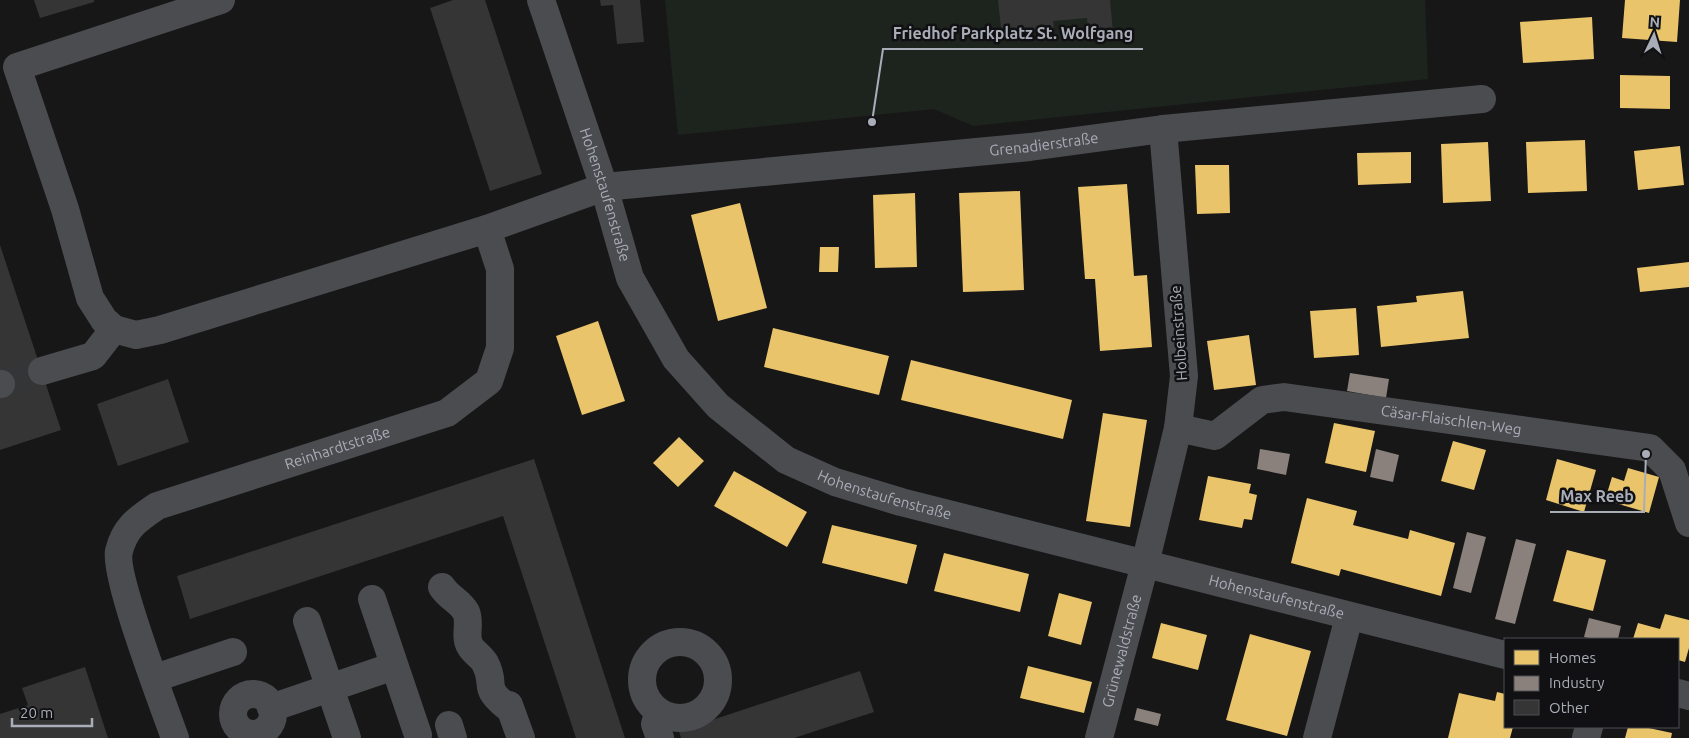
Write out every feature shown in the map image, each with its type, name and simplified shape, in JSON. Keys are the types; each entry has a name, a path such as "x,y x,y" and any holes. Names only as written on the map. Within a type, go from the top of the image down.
{"street":[{"path":"221,0 8,69 65,209 90,298 104,320 114,329 136,335 160,330 487,229 604,187"},
{"name":"Hohenstaufenstraße","path":"541,0 604,187 630,278 676,359 718,406 786,460 834,482 901,502 1349,617 1504,654"},
{"name":"Grenadierstraße","path":"604,187 1030,147 1163,129 1482,99"},
{"name":"Holbeinstraße","path":"1145,564 1178,428 1184,376 1163,129"},
{"name":"Reinhardtstraße","path":"175,738 122,582 118,553 130,525 157,506 447,414 489,381 500,348 500,269 487,229"},
{"path":"42,371 94,356 114,329"},
{"name":"Cäsar-Flaischlen-Weg","path":"1178,428 1215,436 1262,400 1284,397 1650,448 1672,470 1689,522"},
{"name":"Grünewaldstraße","path":"1099,738 1145,564"},
{"path":"442,587 448,596 458,602 466,613 470,646 486,666 490,690 494,696 508,705 521,738"},
{"path":"372,599 418,735"},
{"path":"1317,738 1349,617"},
{"path":"308,621 347,738"},
{"path":"155,678 233,652"},
{"path":"271,708 394,666"}],"shaded area":[{"path":"665,0 1425,0 1428,79 973,126 934,109 678,135"}],"building: Homes":[{"path":"1625,0 1680,0 1677,42 1622,38"},
{"path":"1592,17 1594,59 1523,63 1520,22"},
{"path":"1620,75 1670,76 1670,109 1620,108"},
{"path":"1585,140 1587,191 1528,193 1526,142"},
{"path":"1488,142 1491,201 1443,203 1441,144"},
{"path":"1680,146 1684,185 1638,190 1634,151"},
{"path":"1411,152 1411,183 1358,185 1357,153"},
{"path":"1195,165 1229,165 1230,213 1197,214"},
{"path":"1127,184 1134,276 1147,275 1152,347 1100,351 1095,279 1085,279 1078,187"},
{"path":"1020,191 1024,290 963,292 959,193"},
{"path":"915,193 917,267 875,268 873,195"},
{"path":"740,203 767,308 718,321 691,215"},
{"path":"820,247 839,247 838,272 819,272"},
{"path":"1689,262 1689,287 1640,292 1637,268"},
{"path":"1463,291 1469,338 1381,347 1377,306 1417,302 1416,296"},
{"path":"1356,308 1359,355 1314,358 1310,311"},
{"path":"598,321 625,401 582,415 556,336"},
{"path":"773,328 889,356 879,395 764,367"},
{"path":"1249,335 1256,385 1214,390 1207,341"},
{"path":"911,360 1072,400 1063,439 901,400"},
{"path":"1103,413 1147,420 1130,527 1086,521"},
{"path":"1334,423 1375,431 1366,472 1325,463"},
{"path":"679,437 704,461 678,487 653,463"},
{"path":"1453,441 1486,450 1474,490 1441,481"},
{"path":"1557,459 1596,470 1584,512 1546,500"},
{"path":"1628,468 1659,477 1649,513 1605,500 1612,477 1624,481"},
{"path":"734,471 807,512 787,547 714,506"},
{"path":"1208,476 1251,484 1249,493 1257,495 1252,520 1244,519 1242,528 1199,520"},
{"path":"1307,498 1357,511 1353,525 1408,539 1410,530 1455,543 1441,596 1341,569 1339,576 1291,563"},
{"path":"832,525 917,545 907,584 822,563"},
{"path":"1567,550 1606,560 1593,611 1553,601"},
{"path":"944,553 1029,574 1020,612 934,591"},
{"path":"1059,593 1092,602 1081,645 1048,636"},
{"path":"1665,614 1689,620 1689,648 1685,662 1679,660 1679,638 1633,638 1638,623 1660,629"},
{"path":"1161,623 1207,635 1198,670 1152,658"},
{"path":"1250,634 1311,651 1287,736 1226,720"},
{"path":"1028,666 1092,682 1084,713 1020,698"},
{"path":"1497,692 1504,694 1504,728 1513,728 1510,738 1448,738 1459,693 1495,701"},
{"path":"1628,728 1649,728 1672,733 1671,738 1625,738"}],"building: Industry":[{"path":"1350,373 1389,379 1386,398 1347,391"},
{"path":"1260,449 1290,454 1286,475 1257,469"},
{"path":"1376,449 1399,455 1393,482 1370,477"},
{"path":"1467,532 1486,537 1471,593 1453,588"},
{"path":"1516,539 1536,544 1515,624 1495,619"},
{"path":"1589,618 1621,626 1618,638 1584,637"},
{"path":"1137,708 1161,714 1158,726 1134,720"}],"building: Other":[{"path":"34,0 94,0 94,2 40,18"},
{"path":"453,0 485,0 542,174 490,191 430,8"},
{"path":"600,0 640,0 644,42 617,44 613,5 601,6"},
{"path":"998,0 1110,0 1113,32 1088,34 1087,18 1053,21 1054,29 1010,34 1010,27 1001,28"},
{"path":"0,245 61,430 0,450"},
{"path":"168,379 189,442 118,466 97,404"},
{"path":"534,459 625,738 576,738 503,516 190,619 177,576"},
{"path":"85,667 108,738 0,738 0,714 28,705 22,688"},
{"path":"860,671 874,712 794,738 681,738 679,731"}],"tunnel":[{"path":"1,384 42,371"}],"place":[{"name":"Friedhof Parkplatz St. Wolfgang","path":"872,122"},
{"name":"Max Reeb","path":"1646,454"}]}
